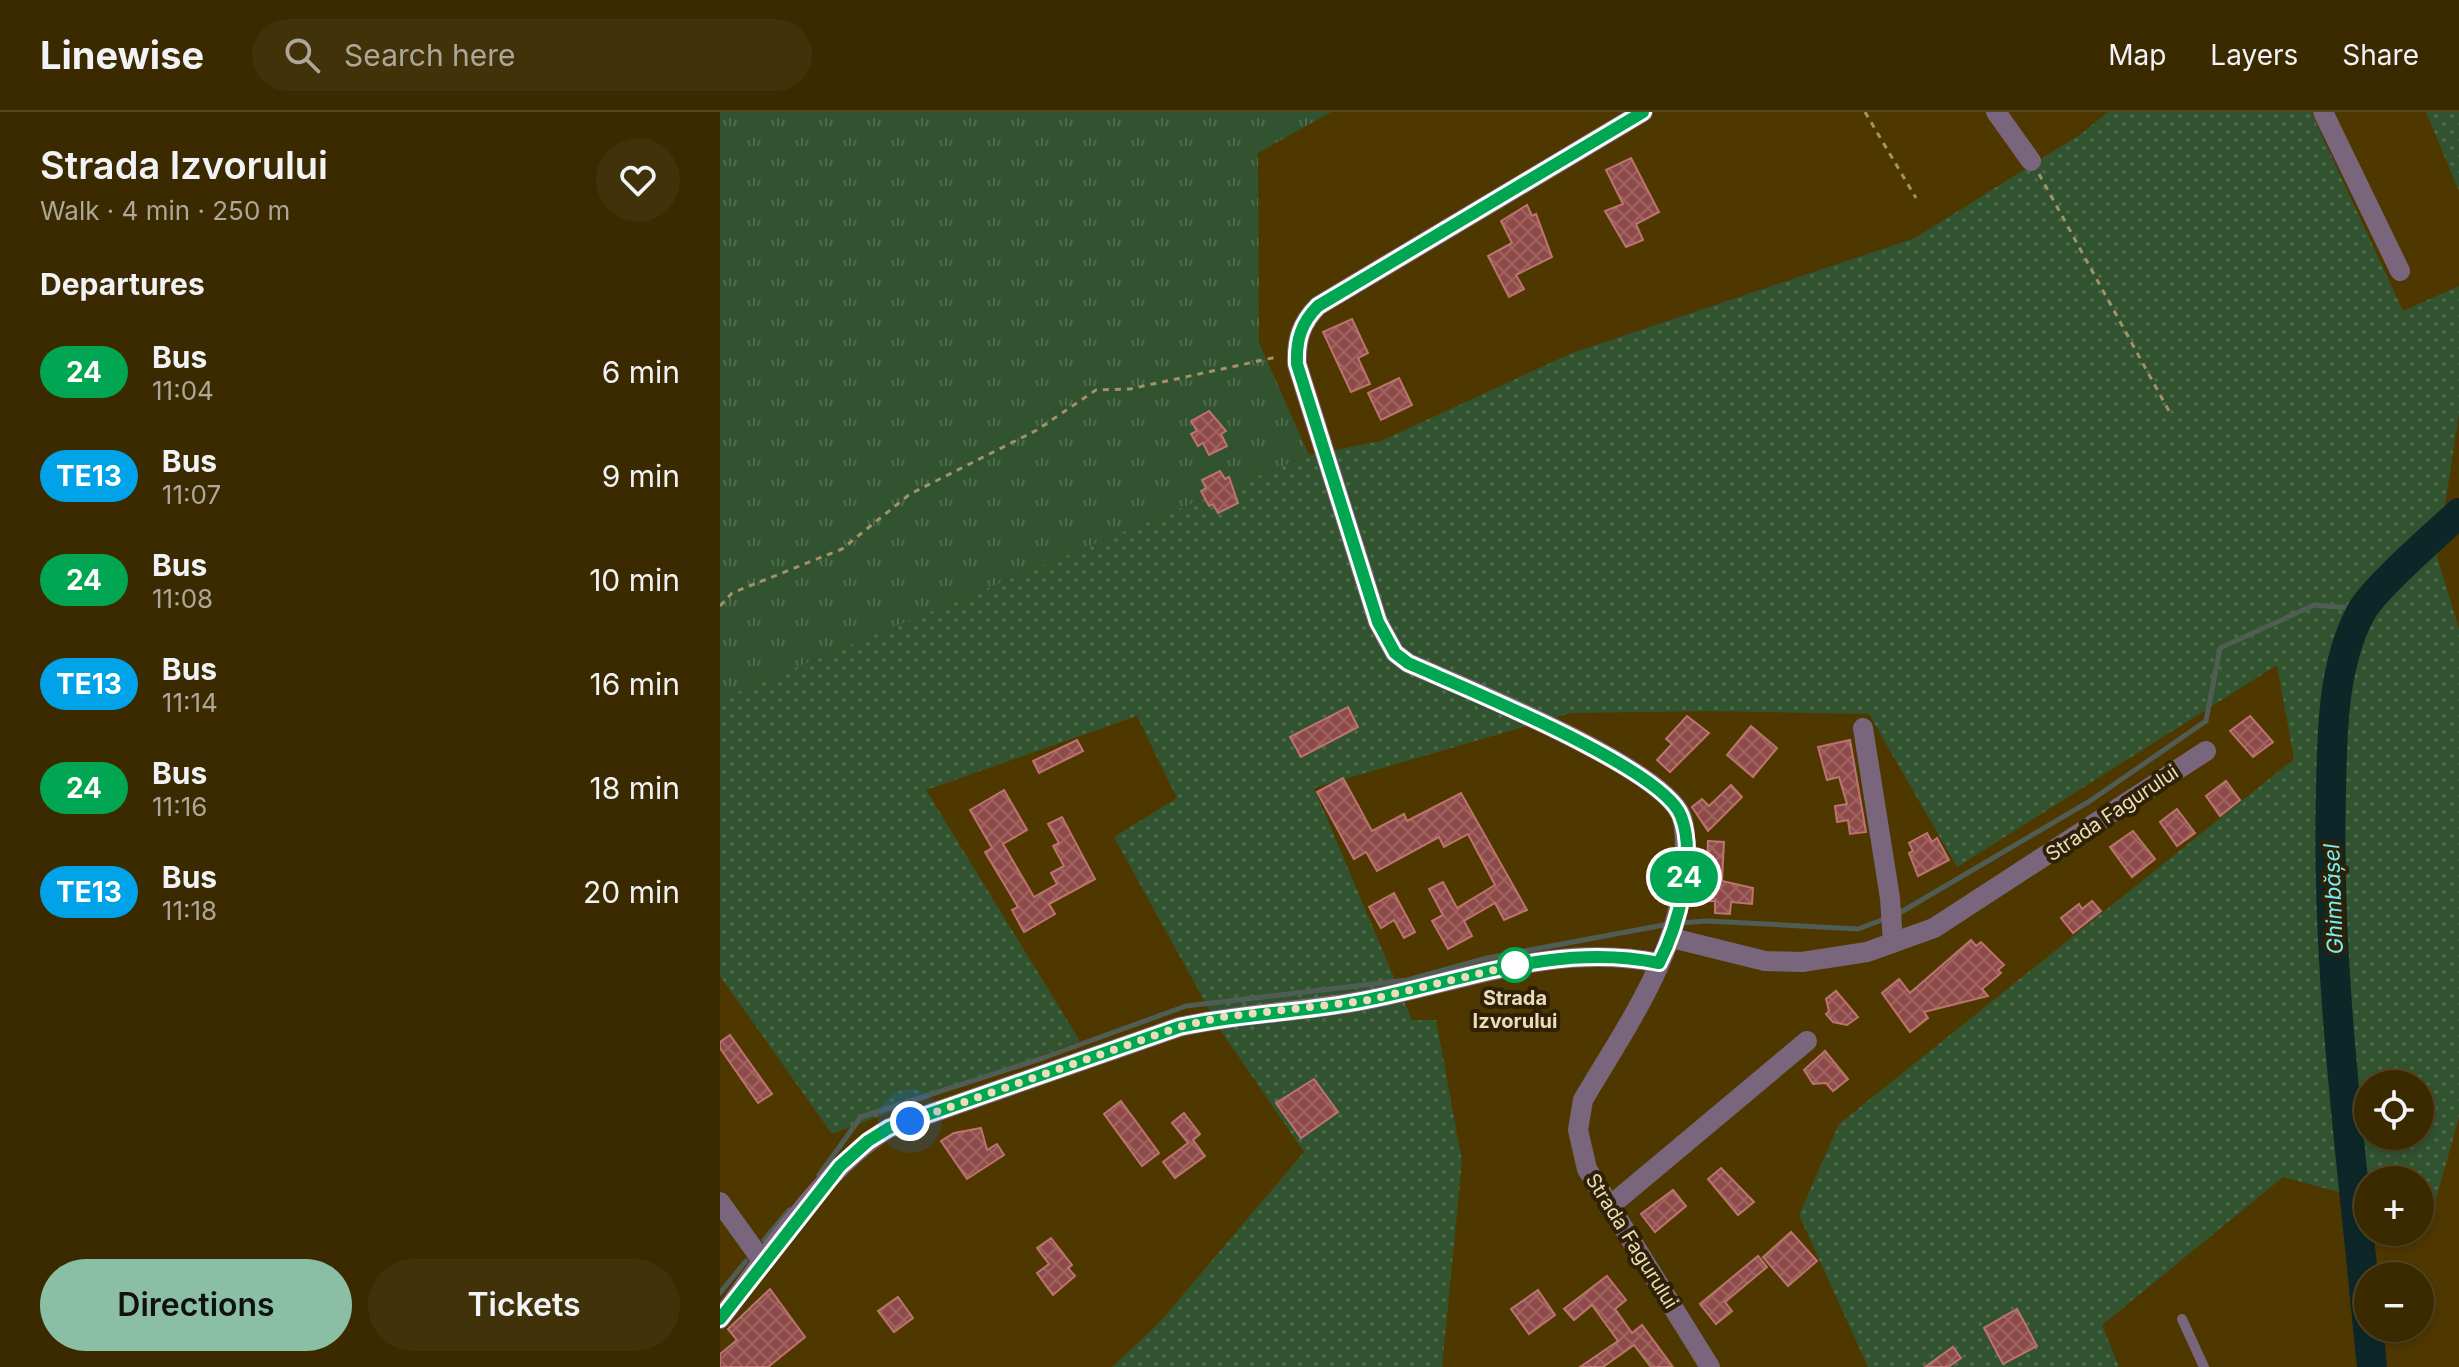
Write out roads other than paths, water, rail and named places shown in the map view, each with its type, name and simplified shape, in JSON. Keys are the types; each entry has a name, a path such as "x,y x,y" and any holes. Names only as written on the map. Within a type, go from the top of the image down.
{"street":[{"name":"Strada Fagurului","path":"1643,112 1318,306 1303,324 1297,353 1378,622 1395,653 1408,663 1581,744 1644,778 1667,796 1681,816 1685,841 1675,928 1580,1113 1582,1158 1710,1367"},
{"path":"1996,112 2031,161"},
{"path":"2323,112 2400,271"},
{"path":"1863,728 1892,925"},
{"name":"Strada Fagurului","path":"1675,928 1765,961 1802,962 1840,959 1892,925 1934,928 2206,751"},
{"path":"720,1319 840,1166 889,1128 1179,1027 1222,1017 1364,1001 1483,970 1550,960 1616,957 1659,963"},
{"path":"1610,1206 1807,1041"},
{"path":"720,1202 763,1262"}],"lane":[{"path":"2182,1319 2204,1367"}],"waterway":[{"name":"Ghimbășel","path":"2361,1262 2341,1059 2332,924 2331,790 2336,698 2345,653 2361,612 2392,576 2459,513"},
{"path":"1896,915 2090,801 2206,721 2220,648 2314,605 2363,609"},
{"path":"1679,923 1707,921 1858,929 1887,918"},
{"path":"819,1175 861,1117 1043,1058 1186,1006 1407,980 1487,958 1669,924"},
{"path":"764,1240 789,1210"},
{"path":"720,1293 746,1261"},
{"name":"Ghimbășel","path":"2369,1342 2372,1367"}],"place":[{"name":"Strada Izvorului","path":"1515,965"}]}
